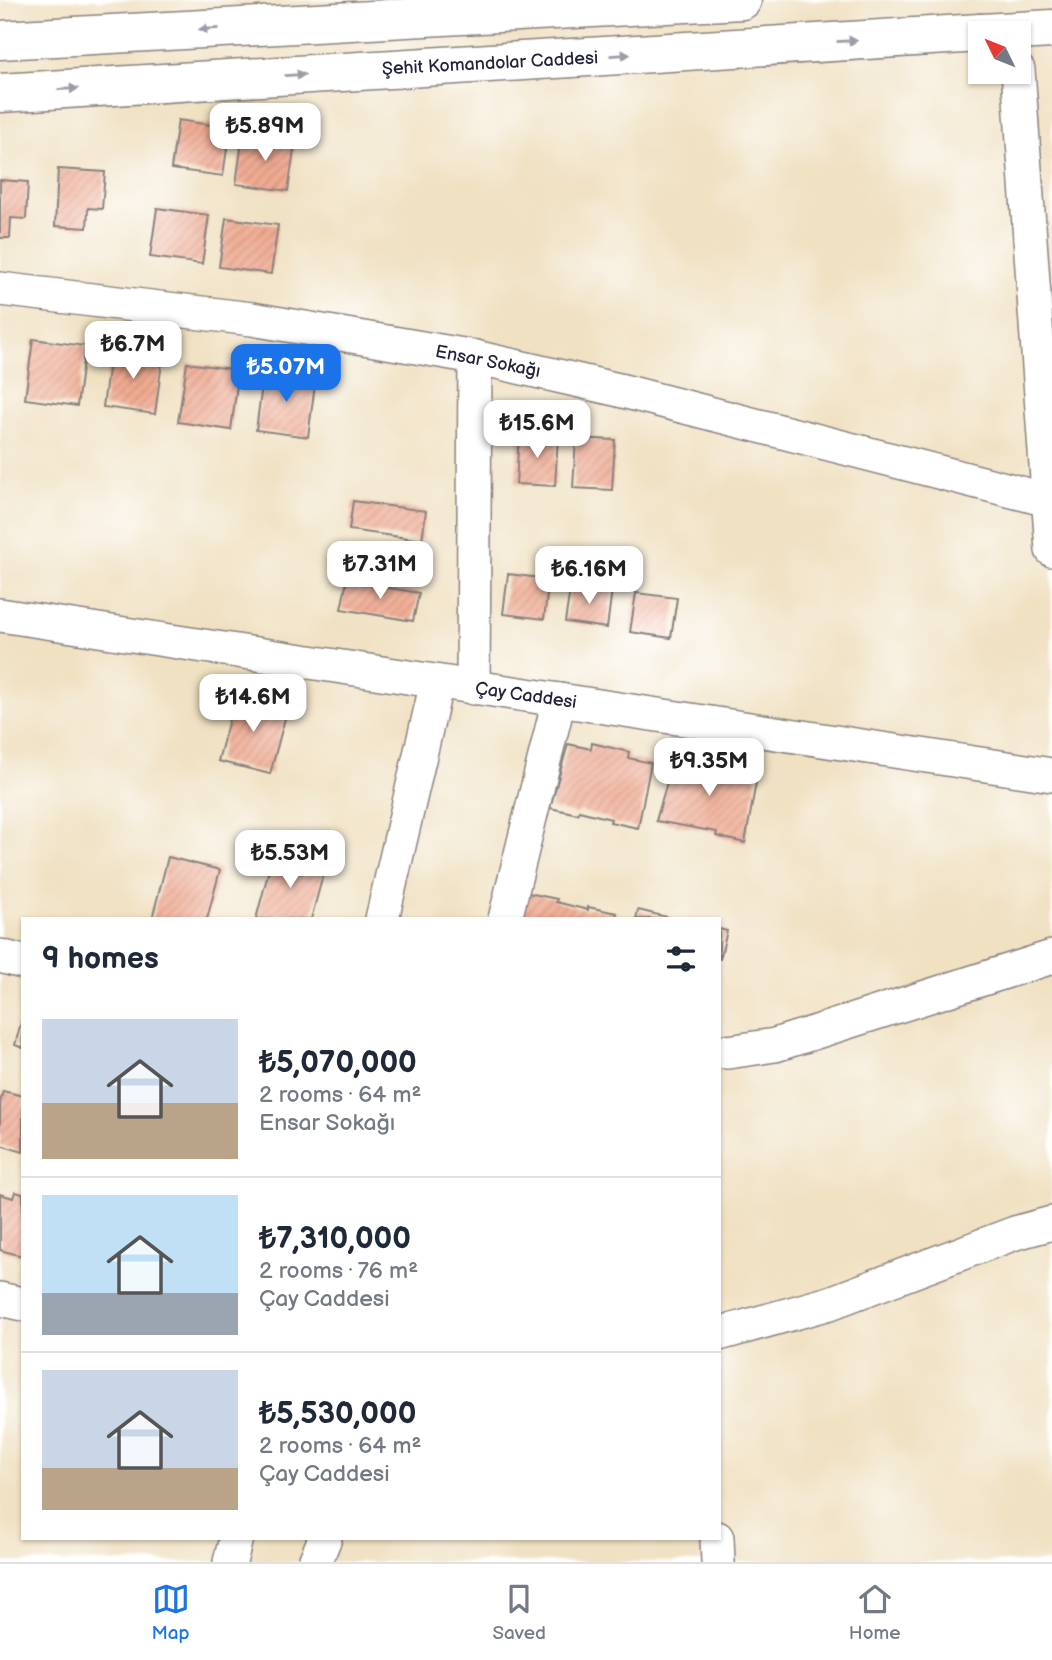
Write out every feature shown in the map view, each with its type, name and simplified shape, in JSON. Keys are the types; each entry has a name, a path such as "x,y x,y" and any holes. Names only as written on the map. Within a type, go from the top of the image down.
{"main road":[{"path":"0,40 427,8 742,0"},
{"name":"Şehit Komandolar Caddesi","path":"0,93 968,34"}],"street":[{"path":"1019,84 1048,452 1052,550"},
{"name":"Ensar Sokağı","path":"0,289 252,319 475,357 619,390 1048,500"},
{"path":"472,688 475,357"},
{"name":"Çay Caddesi","path":"0,615 1052,775"},
{"path":"382,917 437,682"},
{"path":"505,917 559,700"},
{"path":"0,956 21,961"},
{"path":"721,1051 775,1045 1052,957"},
{"path":"721,1333 830,1303 1016,1233 1052,1223"},
{"path":"0,1299 21,1304"},
{"path":"230,1562 236,1540"},
{"path":"315,1562 324,1540"},
{"path":"717,1540 718,1562"}],"building":[{"path":"178,120 230,128 223,176 171,169"},
{"path":"243,135 295,143 288,191 236,184"},
{"path":"58,169 105,172 102,209 88,208 87,228 55,226"},
{"path":"0,180 28,182 26,219 11,218 10,238 0,238"},
{"path":"157,208 209,215 202,264 150,257"},
{"path":"226,218 278,225 271,274 219,267"},
{"path":"33,339 85,346 77,406 25,399"},
{"path":"111,348 163,355 155,414 103,407"},
{"path":"187,363 239,370 231,430 178,422"},
{"path":"264,370 316,377 308,437 256,430"},
{"path":"519,434 558,436 555,486 516,484"},
{"path":"576,438 615,440 612,490 573,488"},
{"path":"353,501 426,511 422,540 349,530"},
{"path":"508,574 549,579 544,619 503,614"},
{"path":"347,581 419,593 413,621 341,609"},
{"path":"571,583 612,589 607,628 565,622"},
{"path":"636,593 677,598 671,638 630,632"},
{"path":"236,693 288,707 270,774 218,761"},
{"path":"592,743 629,752 628,758 651,763 638,828 579,811 578,814 550,808 568,744 591,749"},
{"path":"699,757 736,766 735,772 757,777 745,843 716,836 717,832 656,821 674,758 697,763"},
{"path":"273,855 325,868 312,917 257,917"},
{"path":"168,857 220,870 208,917 153,917"},
{"path":"528,893 557,899 556,902 588,910 588,907 617,913 616,917 522,917"},
{"path":"638,910 667,917 636,917"},
{"path":"721,930 727,931 721,955"},
{"path":"21,1023 21,1047 15,1045"},
{"path":"3,1091 21,1096 21,1151 0,1145 0,1103"},
{"path":"15,1192 21,1194 21,1256 0,1250 0,1194 13,1198"}]}
